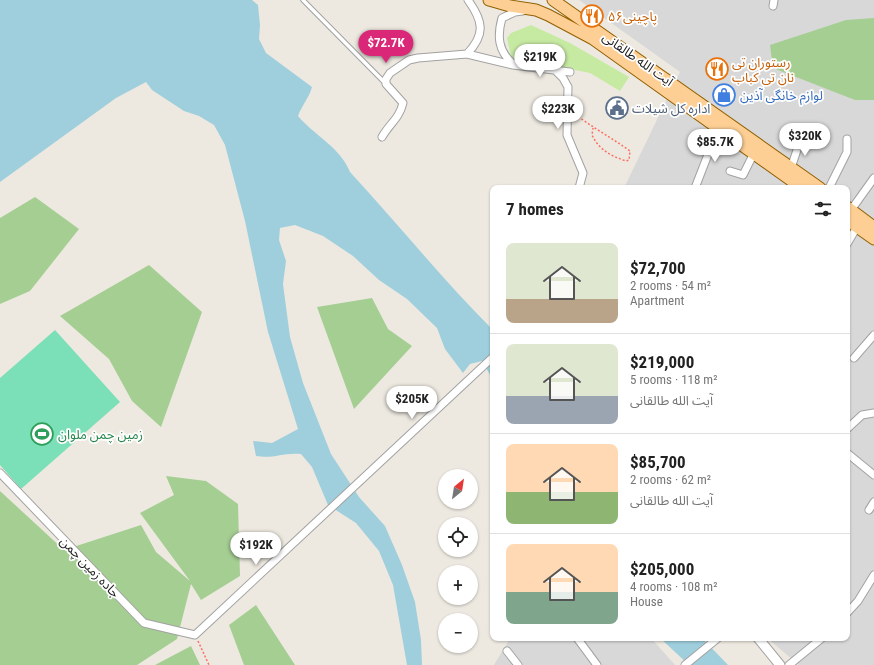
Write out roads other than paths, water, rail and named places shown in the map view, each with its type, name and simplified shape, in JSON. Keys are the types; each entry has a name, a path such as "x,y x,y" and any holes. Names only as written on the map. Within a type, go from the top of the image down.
{"main road":[{"name":"آیت الله طالقانی","path":"489,0 510,6 536,5 548,15 593,39 798,185"},
{"path":"510,6 521,0"},
{"name":"آیت الله طالقانی","path":"559,1 816,185"},
{"path":"850,215 860,223 874,239"},
{"path":"860,223 874,226"}],"street":[{"path":"467,54 478,40 480,23 477,13 468,0"},
{"path":"513,64 507,59 499,46 499,30 502,18 536,5"},
{"path":"382,137 388,127 396,121 403,103 386,84 386,79 390,73 409,60 467,54 513,64 570,72"},
{"path":"554,70 563,78 568,87 567,135 583,173 580,185"},
{"path":"791,168 799,144 797,128 810,133"},
{"path":"696,185 709,152 722,131"},
{"path":"830,185 847,152 847,139"},
{"path":"730,171 743,175 754,154"},
{"path":"850,210 874,178"},
{"path":"850,239 860,223"},
{"path":"854,358 874,335"},
{"name":"جاده زمین چمن","path":"0,473 144,623 195,635 357,486 490,360"},
{"path":"850,426 862,415 874,413"},
{"path":"850,455 874,475"},
{"path":"869,510 874,502"},
{"path":"850,610 858,601 874,575"},
{"path":"579,641 596,665"},
{"path":"686,665 715,641"},
{"path":"760,641 780,665"},
{"path":"788,665 818,641"},
{"path":"507,651 518,665"}],"lane":[{"path":"303,0 386,84"}],"water":[{"path":"0,0 252,0 258,5 260,25 259,39 266,53 312,87 298,116 334,149 346,163 350,172 456,292 490,327 490,375 482,361 470,364 463,373 445,349 437,328 407,299 379,280 353,256 323,236 295,225 280,228 279,240 286,261 283,284 290,337 303,383 331,454 359,497 385,526 402,565 415,602 421,640 422,665 407,665 393,585 379,551 356,523 328,505 312,467 301,454 268,457 256,456 253,441 272,443 298,429 268,332 245,221 225,145 214,125 199,116 184,111 152,90 146,82 116,98 0,182"},
{"path":"663,641 705,641 728,665 689,665"}],"place":[{"name":"پاچینی۵۶","path":"592,16"},
{"name":"رستوران تی نان تی کباب","path":"717,69"},
{"name":"لوازم خانگی آذین","path":"724,95"},
{"name":"اداره کل شیلات","path":"617,108"},
{"name":"زمین چمن ملوان","path":"42,434"}]}
